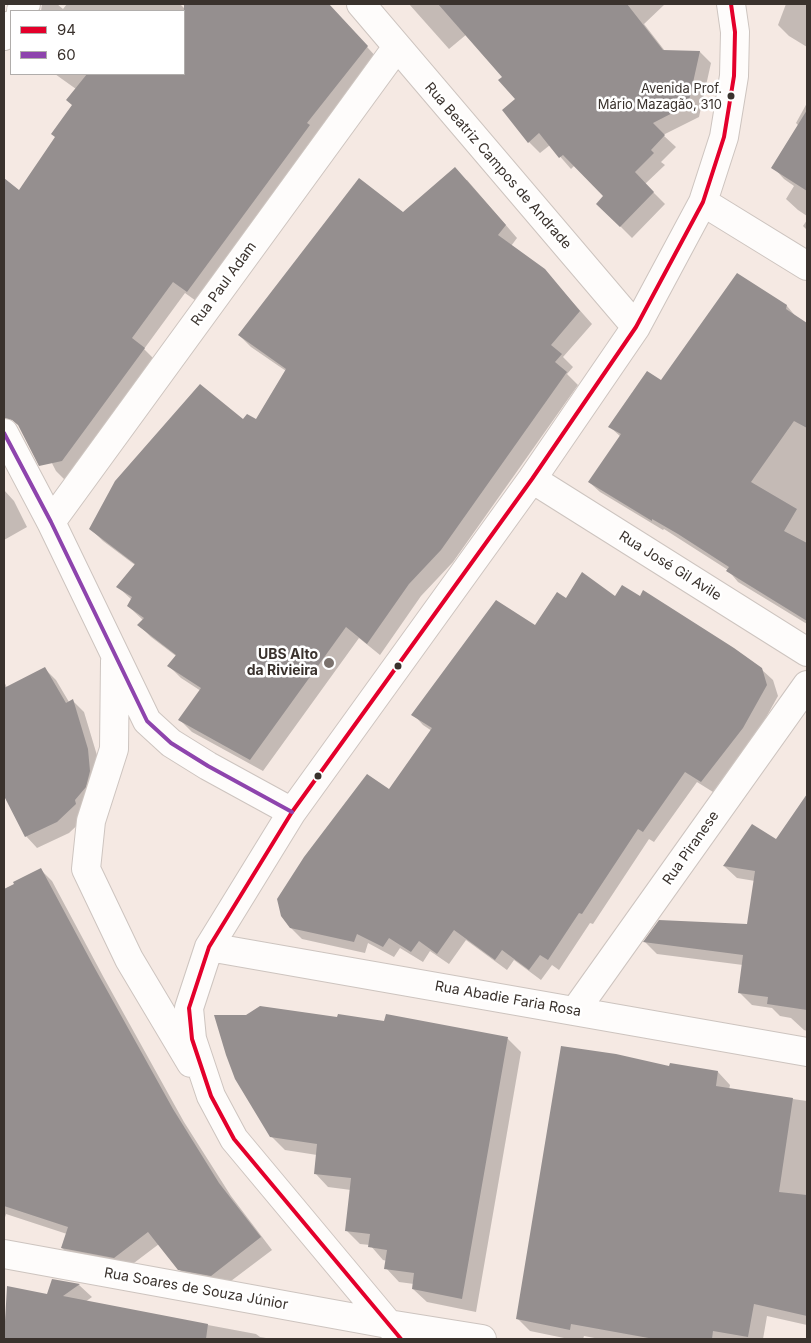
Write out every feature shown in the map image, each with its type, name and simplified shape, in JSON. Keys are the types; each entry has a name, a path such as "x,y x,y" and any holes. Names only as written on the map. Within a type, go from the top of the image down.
{"street":[{"name":"Rua Beatriz Campos de Andrade","path":"361,4 636,327"},
{"path":"211,1096 192,1039 190,1008 209,946 292,812 532,479 636,327 703,202 724,137 734,76 735,32 731,4"},
{"name":"Rua Paul Adam","path":"51,522 397,47"},
{"path":"703,202 807,266"},
{"path":"4,433 51,522 147,721 171,743 208,766 292,812"},
{"name":"Rua José Gil Avile","path":"532,479 807,652"},
{"path":"115,655 114,749 91,821 86,869 129,959 211,1096 234,1139 394,1332"},
{"name":"Rua Piranese","path":"575,1011 807,685"},
{"name":"Rua Abadie Faria Rosa","path":"209,946 807,1052"},
{"name":"Rua Soares de Souza Júnior","path":"4,1254 394,1332 482,1339"}],"building":[{"path":"184,4 329,4 368,46 307,123 310,125 187,292 173,282 132,338 145,348 62,461 39,466 18,425 12,420 4,418 4,178 19,190 55,137 51,134 72,105 66,100 86,75 185,75"},
{"path":"438,4 627,4 663,50 700,51 688,105 653,123 665,135 651,150 654,153 635,172 654,192 620,227 596,204 603,196 563,155 559,158 539,133 528,143 502,110 515,99 498,80 502,77"},
{"path":"807,110 807,191 771,168"},
{"path":"455,167 506,225 498,235 545,269 580,311 551,345 562,354 555,362 567,372 441,550 409,584 367,644 346,627 250,760 178,720 201,688 167,666 176,655 137,625 144,618 127,606 132,597 116,587 135,564 89,529 115,481 200,384 243,419 247,414 256,419 286,369 238,335 359,178 403,212"},
{"path":"737,273 787,305 786,309 807,323 807,428 794,421 751,482 797,509 784,531 807,543 807,621 726,571 729,567 678,534 652,519 652,521 588,482 621,434 608,427 647,371 661,380"},
{"path":"582,572 615,596 622,585 640,596 643,590 762,668 767,685 743,728 701,782 685,772 643,832 638,829 582,914 579,913 548,960 540,955 529,970 502,950 495,960 454,930 437,954 419,941 411,952 389,938 383,947 357,934 354,942 290,928 281,916 277,899 304,857 367,774 389,789 432,728 411,715 496,600 535,625 557,592 566,598"},
{"path":"45,667 66,703 73,699 88,749 90,771 86,787 75,800 76,804 57,822 25,837 4,796 4,688"},
{"path":"807,794 807,1010 767,1004 768,997 738,993 743,955 643,942 659,920 747,924 755,871 723,866 752,824 776,839"},
{"path":"41,868 173,1109 219,1183 261,1237 211,1276 178,1270 148,1232 114,1258 61,1248 68,1227 4,1206 4,889 14,884 13,882"},
{"path":"260,1006 337,1017 338,1014 384,1021 386,1014 508,1037 462,1299 412,1289 414,1273 384,1269 387,1250 368,1247 370,1234 345,1231 351,1178 314,1174 317,1144 270,1137 235,1079 214,1015 246,1015"},
{"path":"561,1046 616,1054 669,1066 670,1063 718,1071 716,1086 793,1098 779,1192 807,1195 807,1316 754,1304 748,1337 713,1331 712,1339 654,1339 571,1324 570,1330 516,1319"},
{"path":"52,1279 80,1284 63,1296 208,1324 206,1339 4,1339 7,1286 47,1294"}],"transit line":[{"name":"94","path":"401,1339 234,1139 211,1096 192,1039 189,1008 209,947 292,812 532,479 636,327 703,202 724,137 734,76 735,32 731,4"},
{"name":"60","path":"4,433 51,522 147,721 171,743 208,766 292,812"}],"place":[{"name":"Avenida Prof. Mário Mazagão, 310","path":"731,96"},
{"name":"UBS Alto da Rivieira","path":"329,663"}]}
